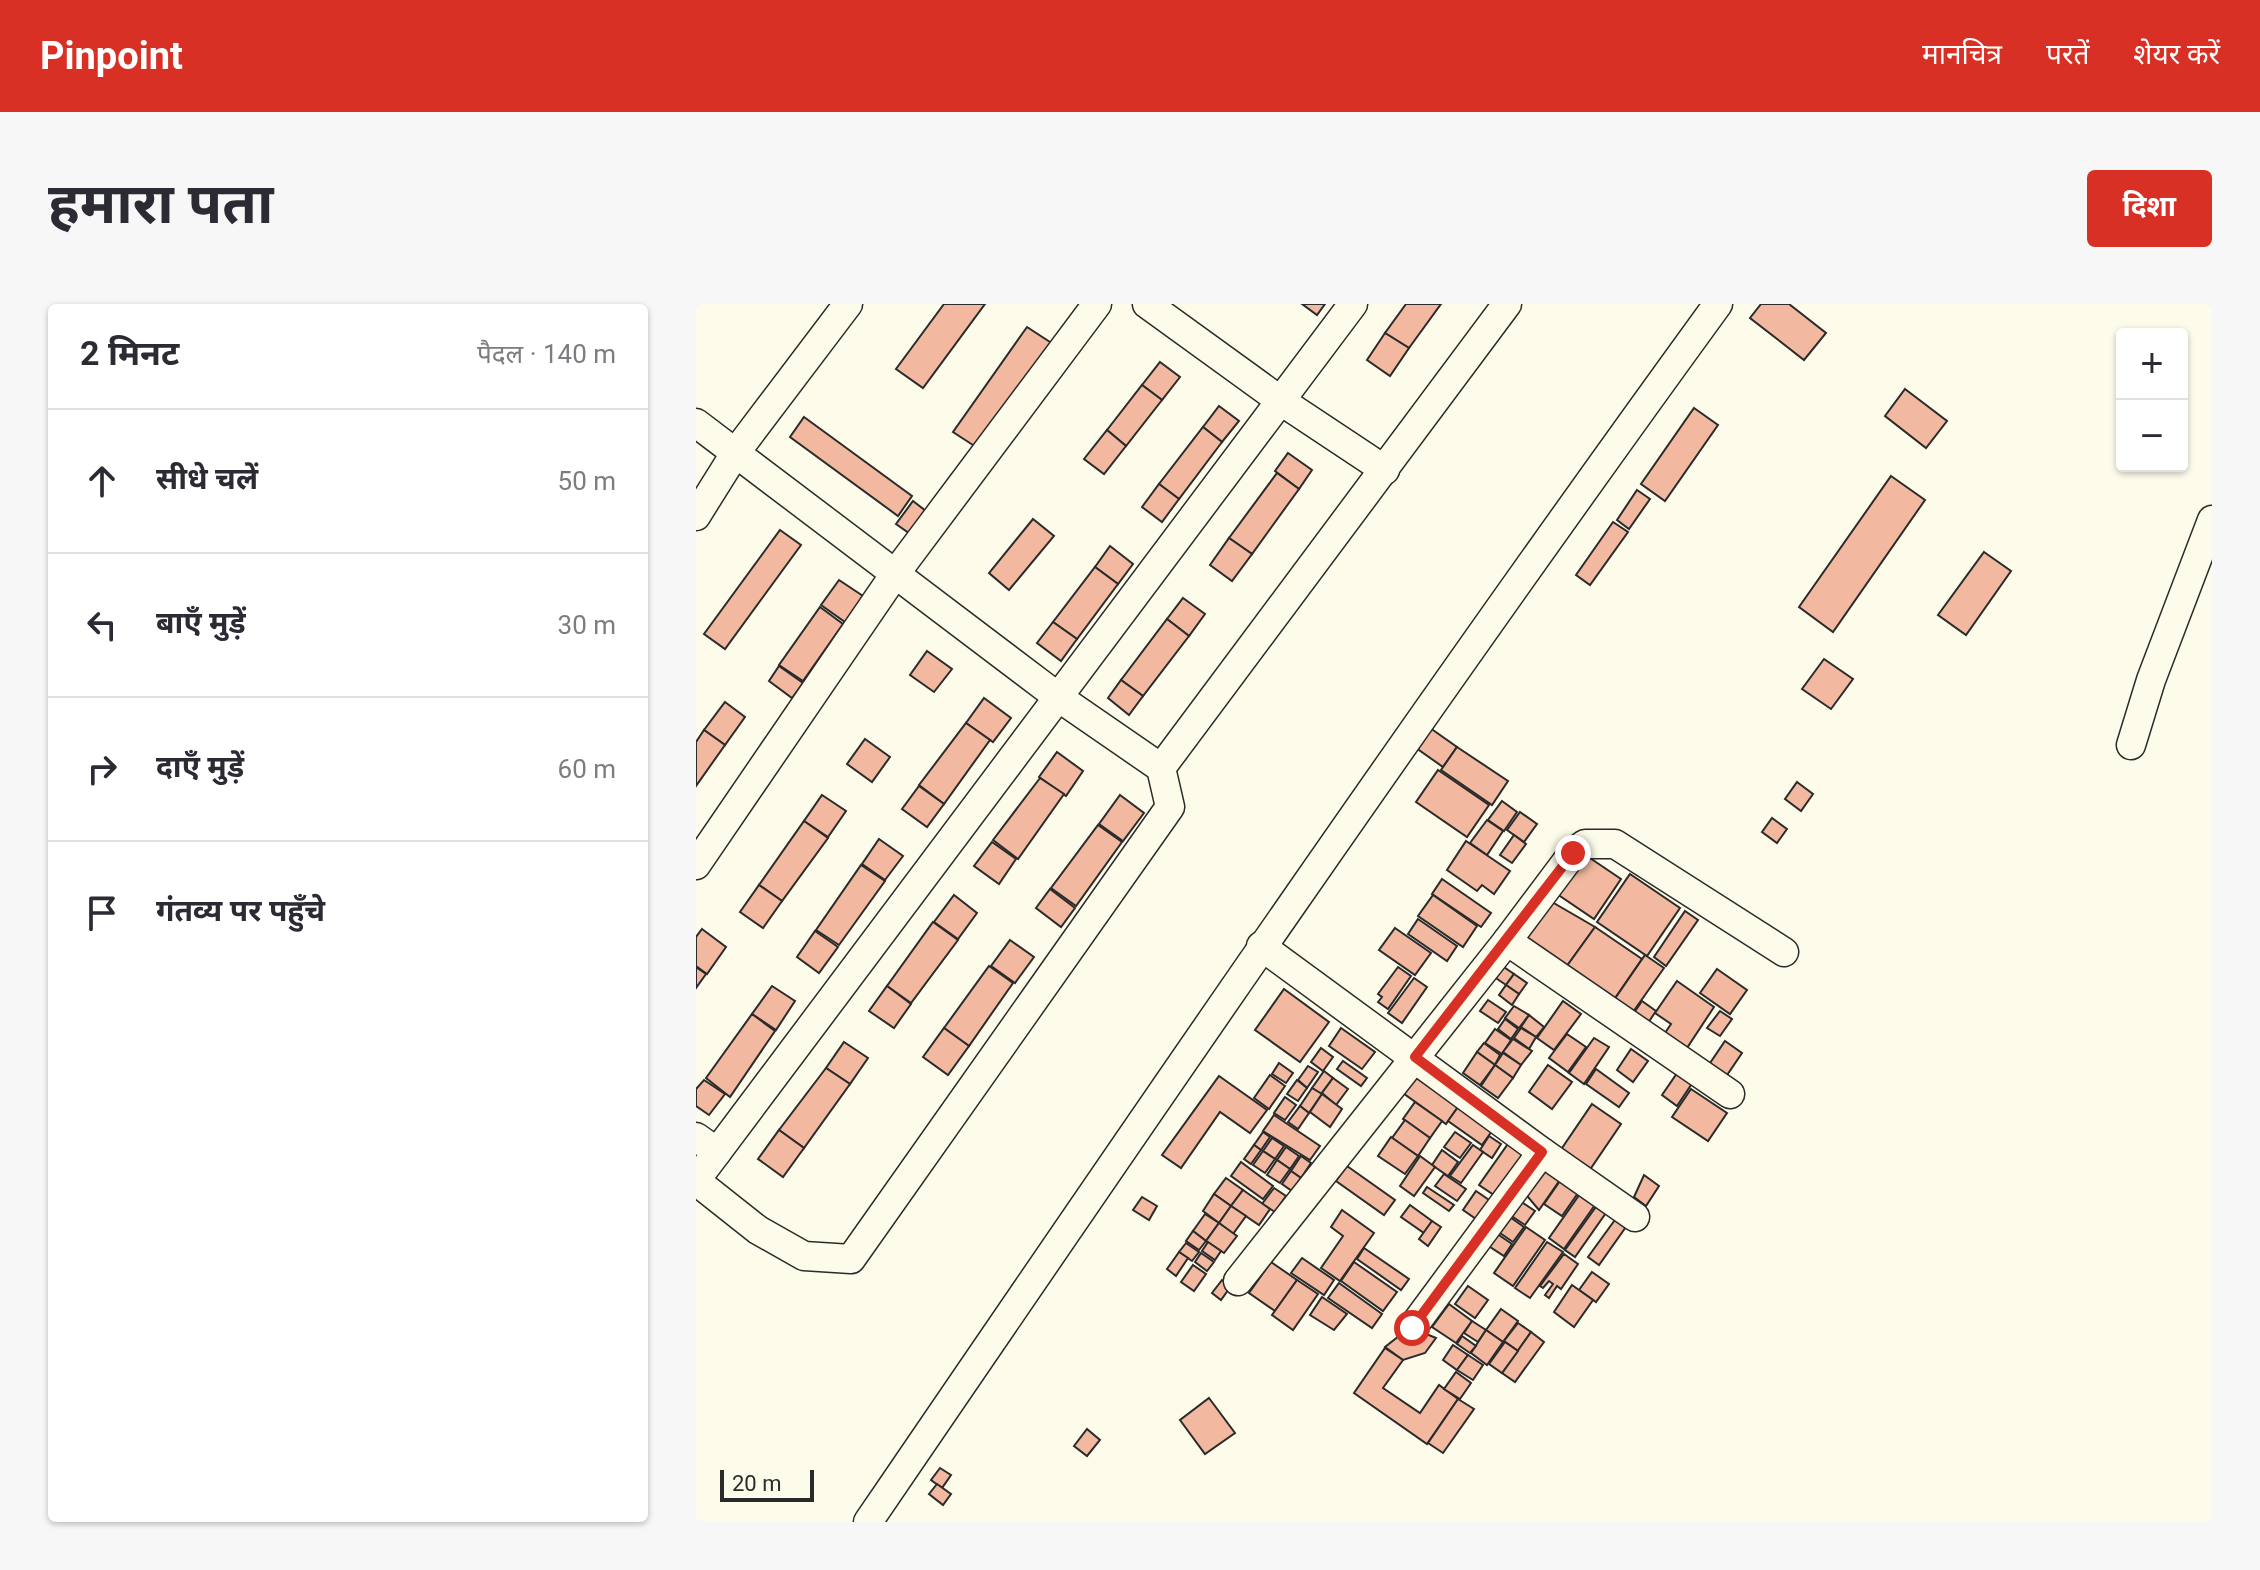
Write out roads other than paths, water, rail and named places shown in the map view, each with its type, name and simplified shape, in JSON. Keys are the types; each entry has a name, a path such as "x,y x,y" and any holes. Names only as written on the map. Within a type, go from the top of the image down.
{"street":[{"path":"696,516 736,452 848,304"},
{"path":"696,865 895,574 1097,304"},
{"path":"1147,304 1281,401 1385,470"},
{"path":"696,423 1058,697 1161,768 1170,807 851,1259 804,1256 758,1230 696,1180 707,1144 1058,697 1353,304"},
{"path":"1161,768 1507,304"},
{"path":"868,1522 1261,946 1553,530 1718,304"},
{"path":"2131,745 2151,680 2212,520"},
{"path":"1238,1281 1573,853 1585,844 1615,844 1784,952"},
{"path":"1507,941 1730,1094"},
{"path":"1261,946 1635,1217"},
{"path":"1412,1328 1542,1152"}]}
